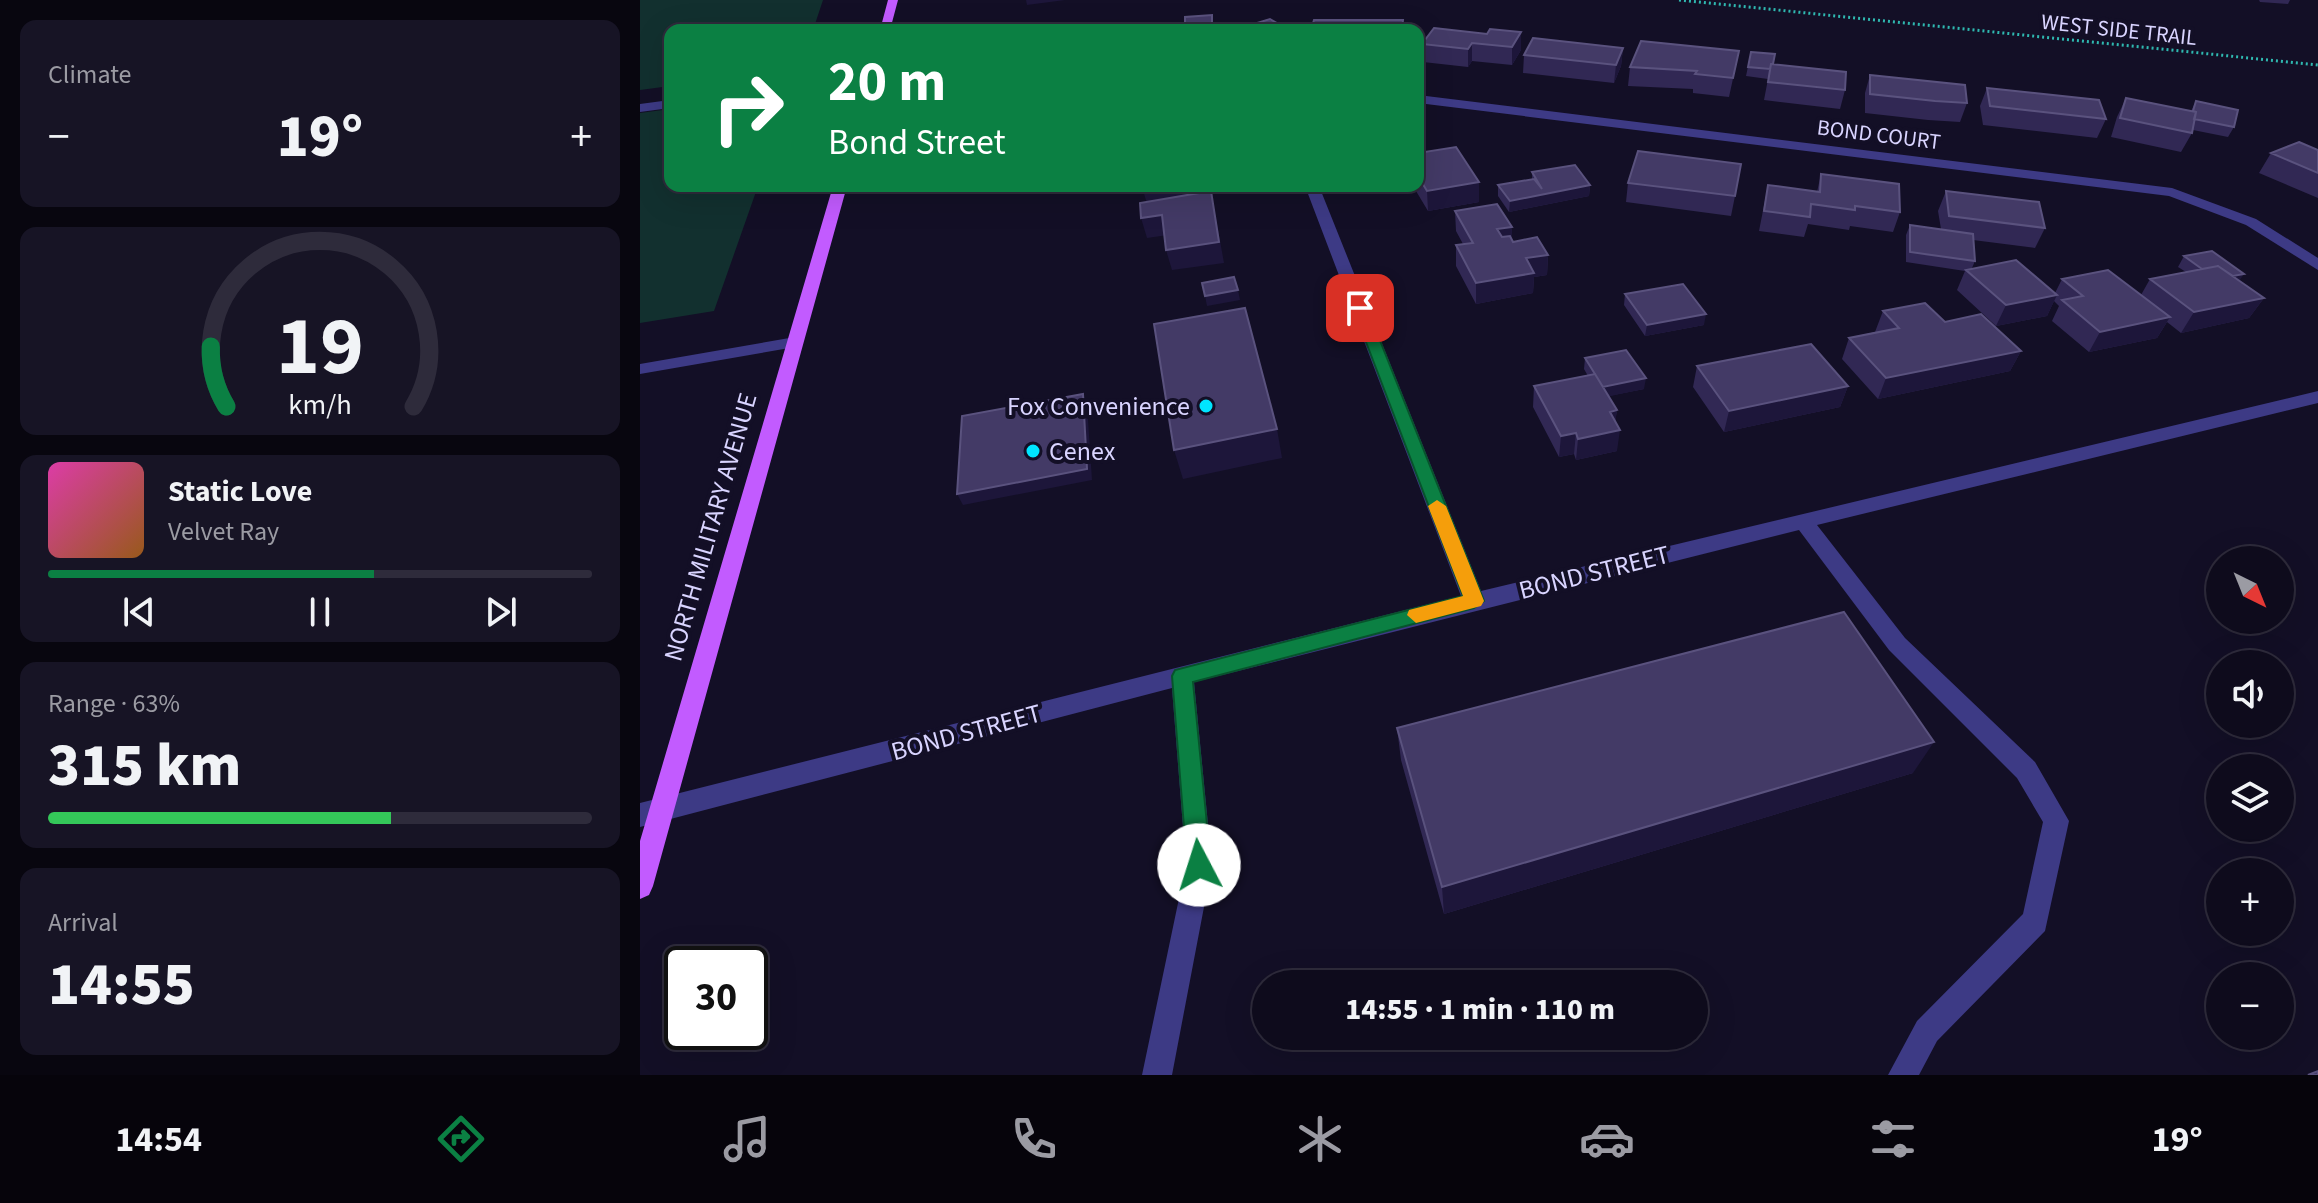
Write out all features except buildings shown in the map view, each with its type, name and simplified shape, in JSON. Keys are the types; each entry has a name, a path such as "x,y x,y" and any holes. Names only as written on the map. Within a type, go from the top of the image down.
{"main road":[{"path":"887,24 893,0"},
{"name":"NORTH MILITARY AVENUE","path":"640,886 650,813 838,192"}],"street":[{"path":"640,94 664,92"},
{"name":"BOND COURT","path":"1424,100 2172,192 2251,222 2318,265"},
{"path":"640,108 664,105"},
{"path":"1314,192 1474,601"},
{"path":"640,369 795,342"},
{"name":"BOND STREET","path":"650,813 1474,601 2318,397"},
{"path":"1803,521 1897,644 2026,770 2056,821 2035,921 1927,1031 1903,1075"},
{"path":"1157,1075 1199,865 1182,676"}],"path":[{"name":"WEST SIDE TRAIL","path":"1679,0 2318,65"}],"green space":[{"path":"640,0 823,0 815,24 664,24 664,87 640,90"},
{"path":"664,110 664,192 756,192 714,311 640,323 640,113"}],"slow traffic":[{"path":"1416,615 1474,601 1437,506"}],"place":[{"name":"Fox Convenience","path":"1206,406"},
{"name":"Cenex","path":"1033,451"}],"route":[{"path":"1199,865 1182,676 1474,601 1360,308"}]}
